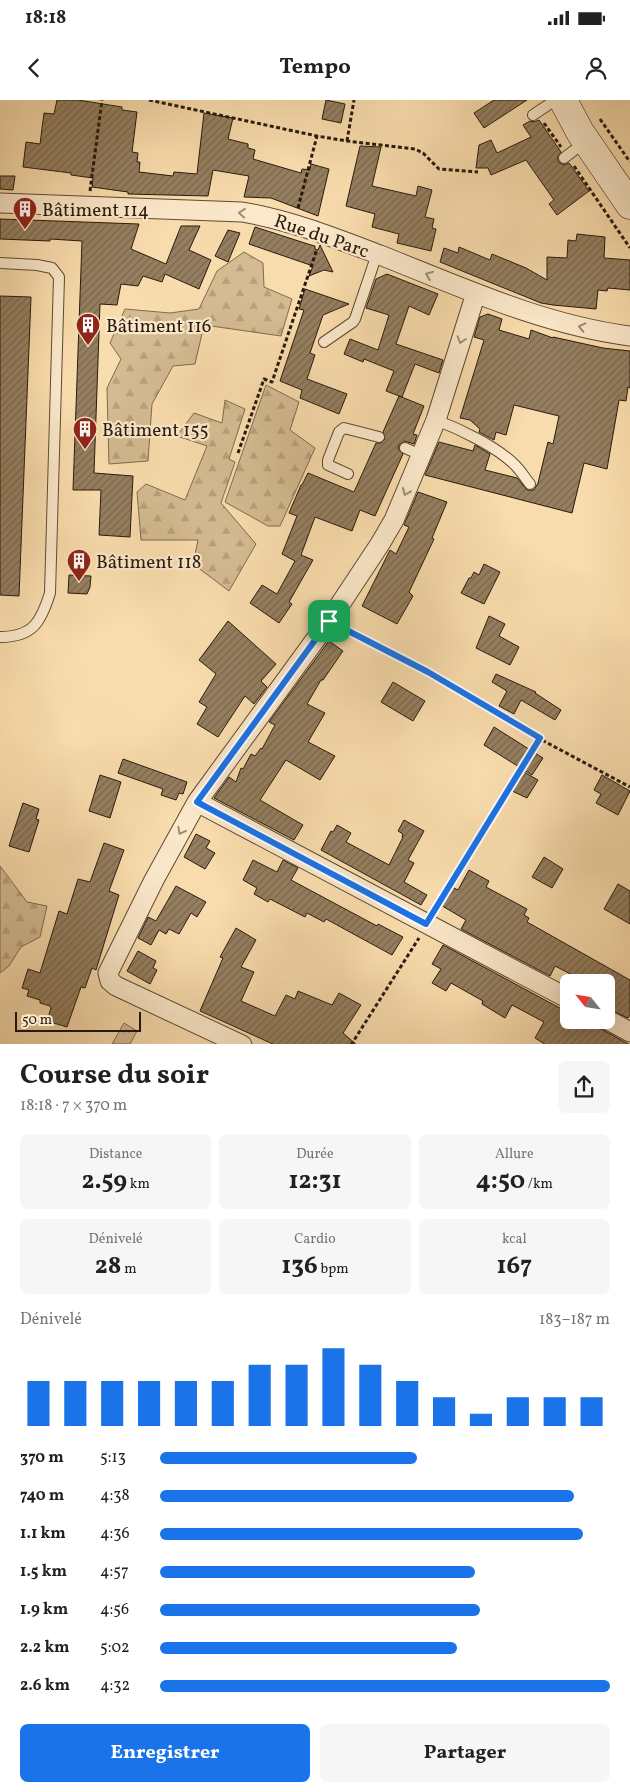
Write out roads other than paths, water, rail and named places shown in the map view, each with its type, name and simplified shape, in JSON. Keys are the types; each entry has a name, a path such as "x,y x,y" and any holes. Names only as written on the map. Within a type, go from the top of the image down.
{"main road":[{"path":"552,105 630,204"}],"street":[{"name":"Rue du Parc","path":"0,203 242,212 267,216 323,233 534,314 577,327 630,336"},
{"path":"242,1044 116,986 110,982 108,974 154,880 197,802 329,621 394,520 413,451 436,420 476,293"},
{"path":"197,802 560,994"},
{"path":"615,1024 630,1032"}],"lane":[{"path":"324,342 355,319 377,254"},
{"path":"0,263 37,264 52,268 60,277 50,593 45,610 35,627 14,637 0,637"},
{"path":"436,420 465,433 507,458 530,484"},
{"path":"348,474 328,465 328,460 339,432 344,428 350,428 379,437"}],"place":[{"name":"Bâtiment 114","path":"25,230"},
{"name":"Bâtiment 116","path":"88,346"},
{"name":"Bâtiment 155","path":"85,450"},
{"name":"Bâtiment 118","path":"79,582"}]}
